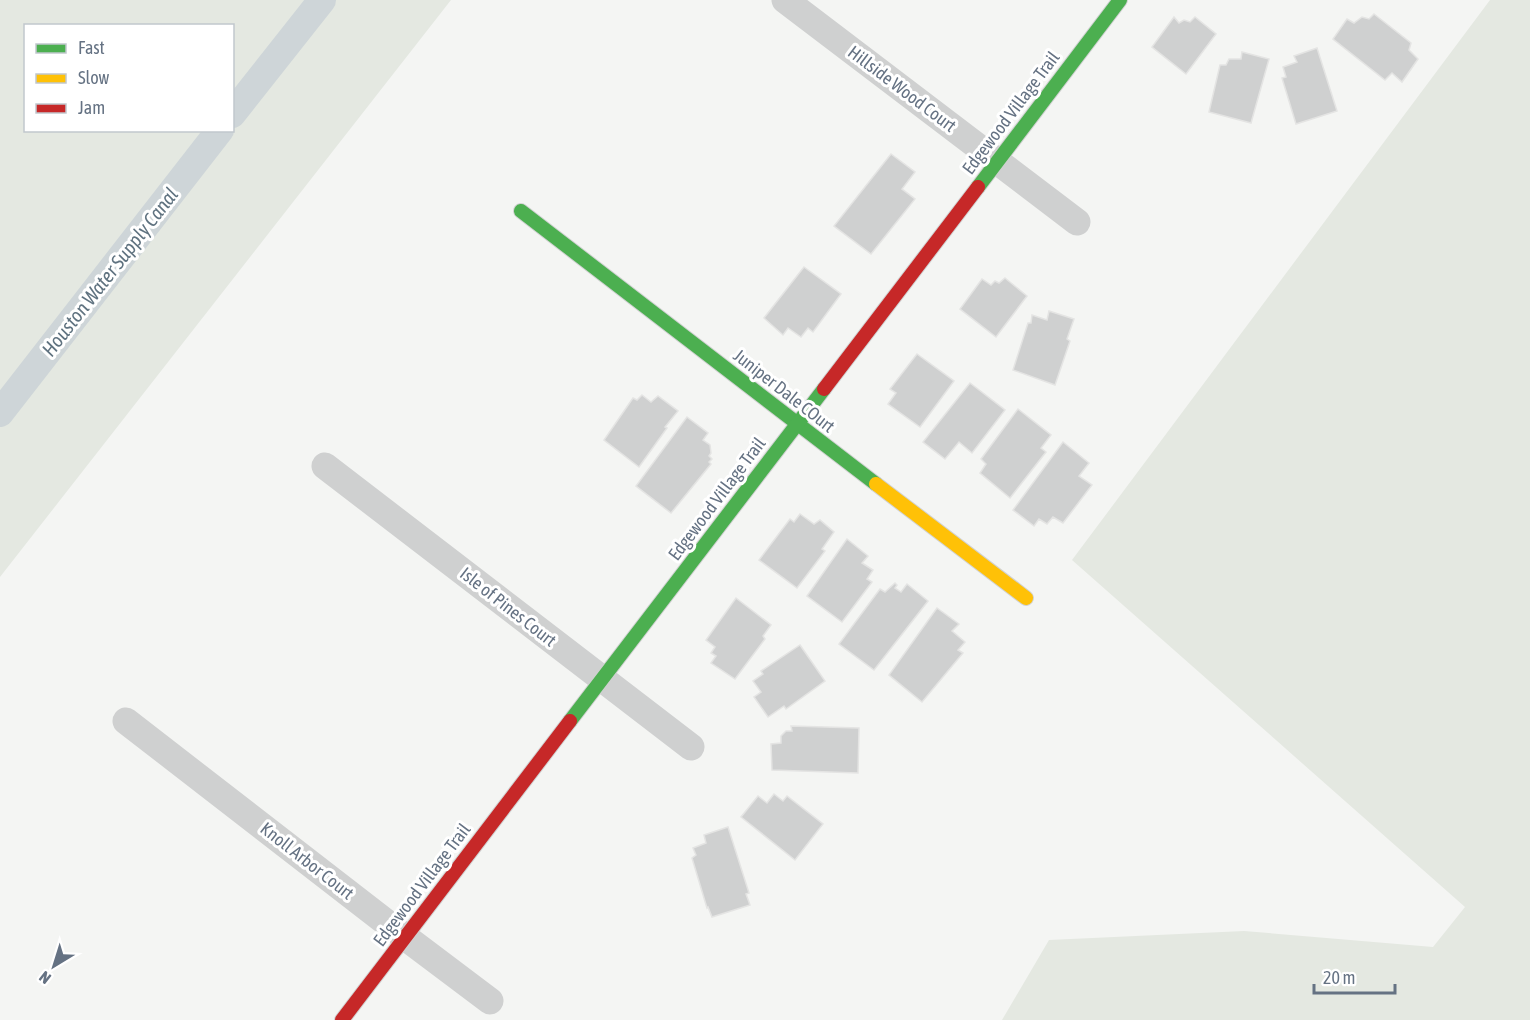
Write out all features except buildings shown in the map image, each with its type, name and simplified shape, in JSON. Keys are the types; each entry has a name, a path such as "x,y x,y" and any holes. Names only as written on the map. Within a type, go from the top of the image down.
{"street":[{"name":"Hillside Wood Court","path":"785,0 1077,222"},
{"name":"Edgewood Village Trail","path":"342,1020 1120,0"},
{"name":"Juniper Dale COurt","path":"521,211 1026,598"},
{"name":"Isle of Pines Court","path":"325,466 691,747"},
{"name":"Knoll Arbor Court","path":"126,721 490,1000"}],"shaded area":[{"path":"0,0 451,0 0,577"},
{"path":"1490,0 1530,0 1530,1020 1002,1020 1049,940 1244,931 1433,947 1465,907 1072,560"}],"waterway":[{"name":"Houston Water Supply Canal","path":"234,111 322,0"},
{"name":"Houston Water Supply Canal","path":"0,413 218,132"}],"traffic: fast":[{"path":"978,187 1120,0"},
{"path":"521,211 876,484"},
{"path":"570,721 824,389"}],"traffic: slow":[{"path":"876,484 1026,598"}],"traffic: jam":[{"path":"824,389 978,187"},
{"path":"342,1020 570,721"}]}
